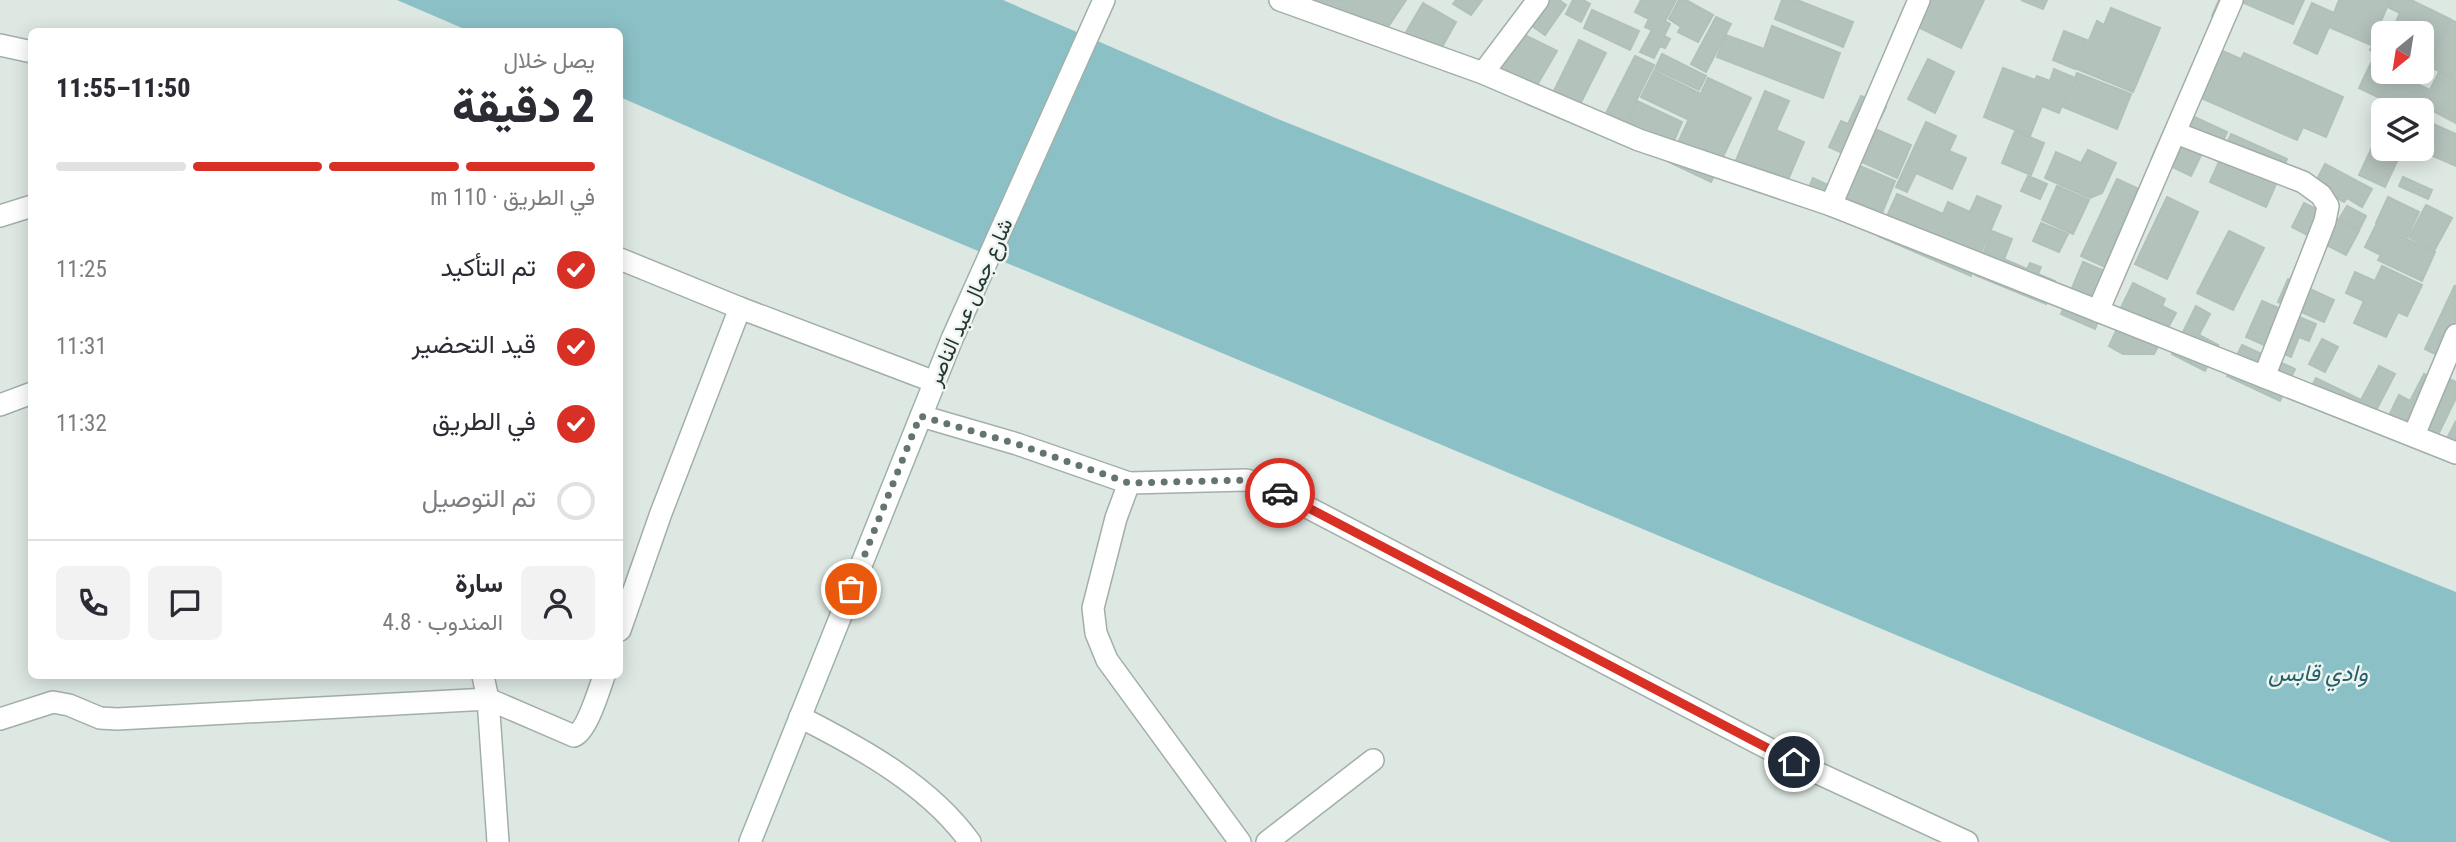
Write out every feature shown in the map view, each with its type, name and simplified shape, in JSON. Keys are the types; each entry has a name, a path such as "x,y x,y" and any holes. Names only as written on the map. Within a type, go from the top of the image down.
{"street":[{"name":"شارع جمال عبد الناصر","path":"750,842 934,382 1104,0"},
{"path":"1280,0 1483,73 1639,140 1831,205 2456,453"},
{"path":"1483,73 1538,0"},
{"path":"1831,205 1919,0"},
{"path":"2098,311 2232,0"},
{"path":"0,45 28,51"},
{"path":"2176,133 2302,183 2321,195 2328,206 2325,221 2264,377"},
{"path":"0,216 28,207"},
{"path":"623,260 934,382"},
{"path":"623,621 740,308"},
{"path":"2414,435 2456,335"},
{"path":"0,405 28,394"},
{"path":"920,416 1017,444 1129,483 1246,480 1265,485 1794,762 1967,842"},
{"path":"1129,483 1116,517 1097,585 1093,608 1096,633 1107,660 1240,842"},
{"path":"485,679 498,842"},
{"path":"0,719 53,702 69,705 100,718 117,719 488,699 574,736 579,734 603,679"},
{"path":"800,717 849,742 909,783 941,808 970,842"},
{"path":"1266,842 1373,760"}],"water":[{"name":"وادي قابس","path":"397,0 1003,0 1273,117 2456,592 2456,842 2391,842 849,197 623,98 623,28 462,28"}],"building":[{"path":"1310,0 1406,0 1380,39"},
{"path":"1456,0 1482,0 1471,15 1453,4"},
{"path":"1540,0 1559,0 1566,5 1545,35 1525,21"},
{"path":"1573,0 1583,0 1590,4 1581,22 1566,14"},
{"path":"1641,0 1676,0 1665,21 1670,24 1664,36 1670,39 1665,48 1660,46 1654,58 1640,52 1652,30 1645,27 1649,19 1635,12"},
{"path":"1679,0 1686,0 1713,15 1698,42 1678,32 1681,27 1669,19"},
{"path":"1782,0 1797,0 1853,22 1843,47 1775,19"},
{"path":"1919,0 1984,0 1961,48 1908,22"},
{"path":"2021,0 2047,0 2043,9"},
{"path":"2219,0 2304,0 2293,24 2242,2 2232,25 2212,16"},
{"path":"2339,0 2390,0 2381,21 2371,21 2371,45 2329,27 2317,54 2294,43 2312,3 2334,13"},
{"path":"2392,0 2411,0 2450,19 2434,51 2434,21 2396,21 2400,13 2388,7"},
{"path":"1423,3 1456,22 1438,54 1405,34"},
{"path":"2111,8 2160,28 2133,92 2077,69 2097,21 2104,25"},
{"path":"1592,10 1639,31 1630,50 1584,28"},
{"path":"1716,17 1731,24 1706,72 1691,64"},
{"path":"2451,20 2456,22 2456,79 2434,69 2434,54"},
{"path":"1772,26 1840,53 1823,98 1717,57 1726,35 1764,49"},
{"path":"1517,31 1557,51 1533,92 1487,70"},
{"path":"2064,31 2087,40 2075,69 2053,60"},
{"path":"1579,40 1606,53 1571,122 1545,109"},
{"path":"2206,44 2241,59 2244,53 2343,97 2326,137 2303,127 2297,140 2185,91"},
{"path":"1662,54 1706,76 1699,90 1655,69"},
{"path":"1635,56 1654,65 1624,125 1605,115"},
{"path":"1928,59 1954,72 1935,113 1908,99"},
{"path":"2371,63 2371,84 2417,84 2428,89 2424,98 2380,98 2359,88"},
{"path":"2003,68 2035,80 2037,76 2050,81 2054,69 2073,77 2059,113 2042,106 2030,136 1984,117"},
{"path":"1654,71 1699,93 1687,119 1641,97"},
{"path":"2439,72 2456,81 2456,123 2434,111 2434,98 2426,98"},
{"path":"2077,73 2131,94 2117,129 2063,107"},
{"path":"1708,78 1751,98 1711,182 1669,162"},
{"path":"1765,91 1789,101 1776,130 1804,142 1780,199 1729,177"},
{"path":"1861,96 1886,107 1875,129 1911,145 1897,178 1829,147 1841,121 1848,124"},
{"path":"1637,101 1682,122 1668,155 1622,134"},
{"path":"2175,108 2227,132 2218,153 2205,147 2191,176 2152,157"},
{"path":"1926,122 1956,136 1949,151 1966,158 1952,189 1916,173 1907,192 1896,187"},
{"path":"2434,124 2456,134 2456,166 2434,156"},
{"path":"2015,131 2044,143 2031,175 2002,163"},
{"path":"2231,134 2287,159 2266,207 2210,182"},
{"path":"2371,149 2371,161 2397,161 2385,187 2359,175"},
{"path":"2088,150 2116,163 2102,193 2090,198 2045,178 2056,152 2081,163"},
{"path":"1846,160 1895,181 1880,218 1802,203 1813,178 1834,188"},
{"path":"2325,164 2372,189 2362,207 2347,198 2344,202 2326,192 2308,196"},
{"path":"2028,176 2047,184 2040,199 2021,191"},
{"path":"2403,177 2432,190 2428,199 2399,186"},
{"path":"2117,179 2154,196 2118,273 2081,256"},
{"path":"2057,186 2089,200 2073,234 2042,220"},
{"path":"1897,194 1943,214 1948,202 1970,212 1977,196 2001,206 1971,276 1878,236"},
{"path":"2167,197 2198,212 2167,279 2135,264"},
{"path":"2388,197 2419,212 2407,237 2376,223"},
{"path":"2304,203 2359,231 2346,255 2292,227"},
{"path":"2426,205 2452,218 2434,251 2409,237"},
{"path":"2347,206 2366,216 2359,230 2339,219"},
{"path":"2041,223 2068,234 2059,252 2033,241"},
{"path":"2376,225 2435,252 2422,281 2378,260 2381,255 2365,247"},
{"path":"1992,231 2012,239 2004,259 2027,269 2030,263 2041,267 2038,274 2055,281 2046,304 1975,275"},
{"path":"2229,231 2264,248 2233,310 2197,293"},
{"path":"2083,262 2117,276 2095,329 2061,314"},
{"path":"2382,266 2422,285 2407,316 2398,312 2386,337 2354,323 2364,301 2346,293 2355,272 2375,281"},
{"path":"2288,279 2334,300 2324,322 2278,302"},
{"path":"2133,283 2165,299 2162,306 2176,313 2154,354 2123,354 2109,346 2117,329 2112,326"},
{"path":"2455,285 2456,326 2441,357 2425,349"},
{"path":"2262,301 2316,324 2309,341 2299,337 2291,357 2246,337"},
{"path":"2196,306 2210,314 2199,335 2218,345 2205,371 2172,354"},
{"path":"2322,339 2338,347 2325,372 2309,364"},
{"path":"2242,345 2295,369 2280,401 2227,376"},
{"path":"2379,366 2395,374 2370,422 2308,394 2316,378 2361,400"},
{"path":"2424,374 2443,384 2446,377 2456,382 2456,398 2436,439 2382,430 2399,395 2410,401"},
{"path":"2456,421 2456,458 2441,450"}],"way so far":[{"path":"851,589 920,416 1017,444 1129,483 1246,480 1265,485 1280,493"}],"route":[{"path":"1280,493 1794,762"}]}
